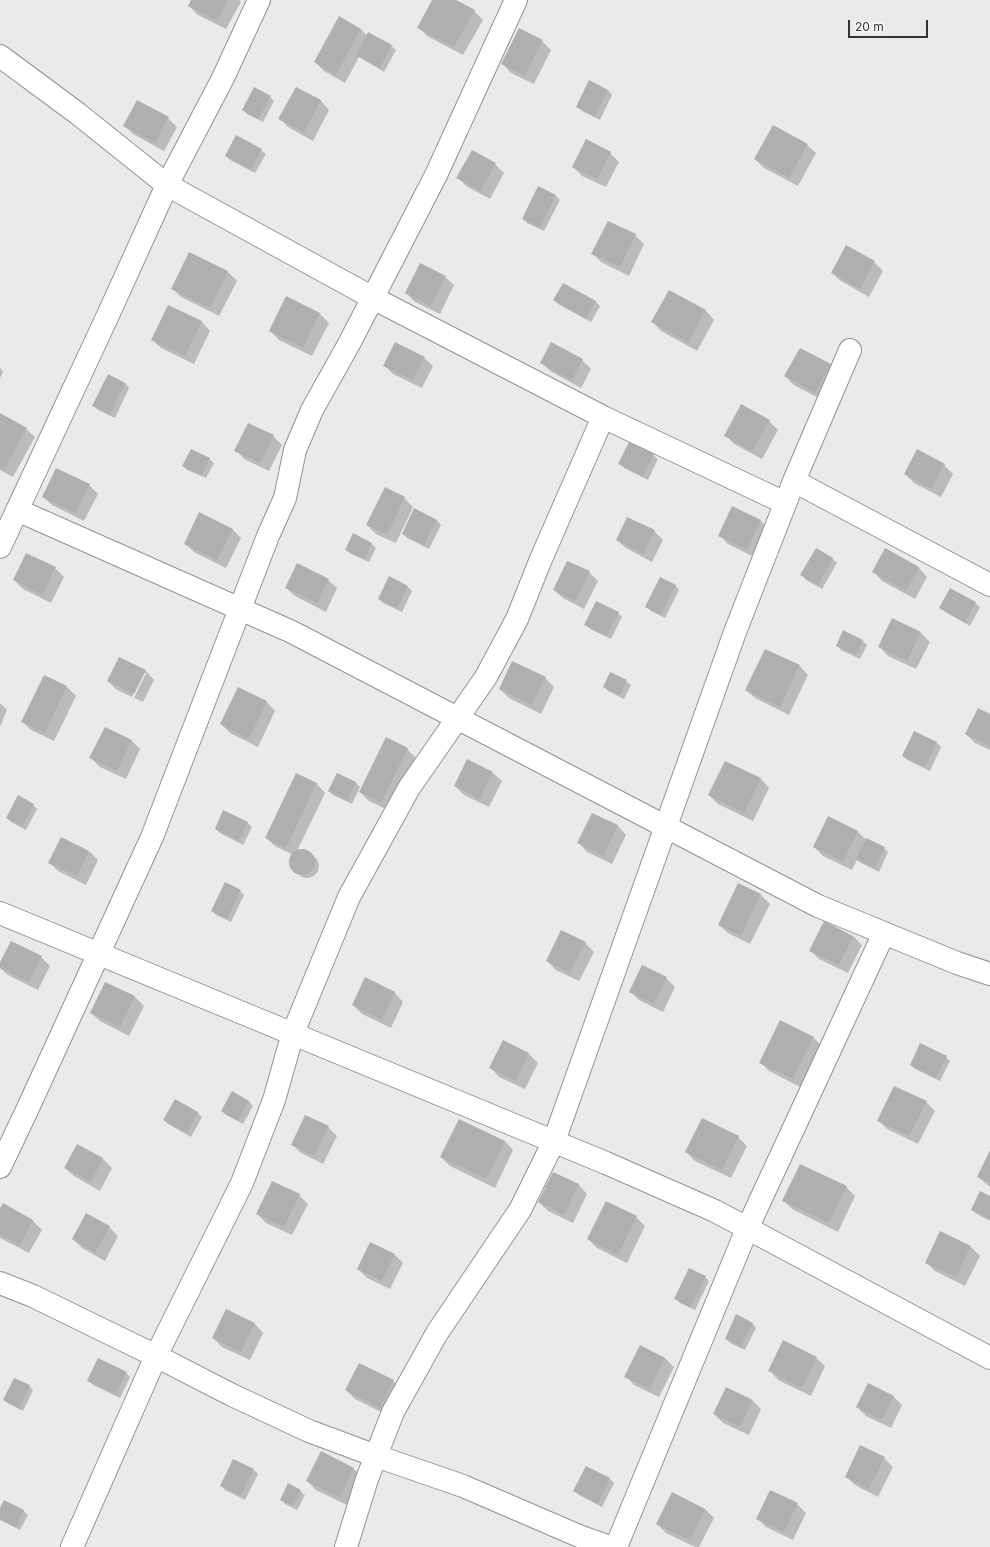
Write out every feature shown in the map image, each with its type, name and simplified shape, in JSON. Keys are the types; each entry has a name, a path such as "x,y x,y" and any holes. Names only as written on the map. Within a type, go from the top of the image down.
{"street":[{"path":"0,548 167,185 223,78 259,0"},
{"path":"0,1167 32,1101 152,837 268,536 285,498 295,450 309,416 373,298 436,175 516,0"},
{"path":"0,56 77,113 167,185 373,298 603,417 785,503"},
{"path":"346,1547 367,1479 393,1412 437,1333 520,1210 554,1141 735,632 785,503 850,350"},
{"path":"72,1547 156,1356 242,1184 274,1100 293,1033 349,897 409,788 456,718 486,677 517,619 540,559 603,417"},
{"path":"794,481 990,585"},
{"path":"17,510 240,608 298,636 818,906 957,963 990,974"},
{"path":"0,913 554,1141 715,1211 990,1358"},
{"path":"616,1547 747,1229 884,933"},
{"path":"0,1283 33,1296 232,1395 309,1431 463,1486 579,1536 610,1547"}],"building":[{"path":"191,0 228,0 217,21 188,6"},
{"path":"432,0 456,0 475,10 454,47 417,28"},
{"path":"339,16 361,29 336,75 314,62"},
{"path":"519,28 543,40 525,76 501,64"},
{"path":"368,32 392,45 380,68 356,55"},
{"path":"589,80 608,90 595,116 576,107"},
{"path":"254,87 271,96 258,119 242,110"},
{"path":"296,87 321,100 304,132 278,119"},
{"path":"137,100 169,117 155,143 123,126"},
{"path":"773,125 808,144 789,178 754,159"},
{"path":"236,135 262,149 251,170 225,156"},
{"path":"586,139 611,152 597,179 572,167"},
{"path":"472,150 496,163 481,191 456,178"},
{"path":"538,186 556,195 540,228 522,219"},
{"path":"608,221 636,234 620,267 591,254"},
{"path":"846,245 875,261 860,289 831,273"},
{"path":"189,252 228,271 210,308 171,289"},
{"path":"420,263 446,276 431,306 405,293"},
{"path":"563,283 596,301 586,319 553,300"},
{"path":"669,290 706,310 688,343 651,322"},
{"path":"286,296 320,313 303,348 269,331"},
{"path":"168,305 202,321 185,356 151,340"},
{"path":"395,342 425,357 413,380 383,366"},
{"path":"551,342 583,359 572,380 540,363"},
{"path":"800,348 831,364 815,393 784,376"},
{"path":"108,374 125,383 110,414 92,406"},
{"path":"741,404 770,420 752,451 724,436"},
{"path":"0,413 27,428 4,469 0,467"},
{"path":"248,423 274,435 260,463 234,451"},
{"path":"629,442 654,454 643,476 618,464"},
{"path":"191,449 210,458 202,475 182,466"},
{"path":"917,449 945,464 931,489 904,474"},
{"path":"56,468 90,484 75,513 42,497"},
{"path":"385,487 405,497 387,535 366,525"},
{"path":"732,506 761,520 747,550 718,536"},
{"path":"414,508 437,520 424,545 402,534"},
{"path":"199,512 233,529 217,560 184,544"},
{"path":"627,517 655,530 643,554 616,540"},
{"path":"353,533 372,543 364,559 345,550"},
{"path":"816,548 833,558 818,585 800,575"},
{"path":"885,548 919,567 906,591 872,572"},
{"path":"26,553 56,567 42,595 13,580"},
{"path":"567,561 590,571 575,601 553,590"},
{"path":"297,563 329,579 317,603 285,588"},
{"path":"389,576 408,586 397,608 378,599"},
{"path":"660,577 676,585 661,615 645,607"},
{"path":"950,588 976,602 965,622 939,608"},
{"path":"596,601 619,612 607,636 584,625"},
{"path":"892,618 921,632 907,661 878,647"},
{"path":"843,630 863,640 856,655 836,646"},
{"path":"765,649 800,665 780,707 745,690"},
{"path":"119,657 146,670 134,694 107,681"},
{"path":"512,661 546,677 532,705 499,689"},
{"path":"610,672 627,680 620,695 603,687"},
{"path":"44,675 67,686 45,733 21,722"},
{"path":"238,687 267,701 249,739 220,724"},
{"path":"978,708 990,714 990,746 965,734"},
{"path":"105,727 132,740 117,771 89,758"},
{"path":"914,731 937,742 925,767 902,756"},
{"path":"386,737 408,748 381,803 359,792"},
{"path":"467,759 493,772 480,799 454,786"},
{"path":"725,761 761,778 744,813 708,795"},
{"path":"296,773 317,783 286,848 265,838"},
{"path":"337,773 356,782 348,800 328,791"},
{"path":"18,795 34,804 22,826 6,818"},
{"path":"223,810 248,822 239,841 215,829"},
{"path":"592,813 618,825 603,856 577,843"},
{"path":"828,816 858,831 843,862 813,847"},
{"path":"61,837 89,851 77,876 48,863"},
{"path":"866,838 885,847 875,868 856,859"},
{"path":"302,849 311,853 315,862 311,871 302,875 293,871 289,862 293,853"},
{"path":"225,882 241,890 227,919 211,911"},
{"path":"738,883 761,894 741,936 718,925"},
{"path":"824,921 853,936 839,965 809,951"},
{"path":"561,930 586,942 570,973 546,961"},
{"path":"11,941 42,956 29,982 0,968 0,962"},
{"path":"642,965 667,977 654,1004 629,992"},
{"path":"365,977 395,992 382,1020 352,1005"},
{"path":"105,982 135,996 120,1027 90,1013"},
{"path":"780,1020 814,1037 793,1079 759,1063"},
{"path":"503,1040 529,1053 516,1081 489,1068"},
{"path":"920,1043 947,1056 936,1078 910,1065"},
{"path":"894,1086 927,1101 909,1136 877,1121"},
{"path":"232,1091 249,1101 238,1121 221,1111"},
{"path":"175,1099 198,1112 187,1133 163,1120"},
{"path":"305,1115 329,1126 314,1156 291,1145"},
{"path":"702,1118 739,1136 722,1170 685,1152"},
{"path":"459,1119 505,1141 486,1179 440,1157"},
{"path":"77,1144 103,1158 91,1182 64,1168"},
{"path":"990,1150 990,1183 977,1177"},
{"path":"800,1164 847,1186 829,1223 782,1201"},
{"path":"553,1172 579,1184 564,1215 538,1202"},
{"path":"272,1181 300,1194 284,1227 256,1214"},
{"path":"980,1191 990,1196 990,1219 971,1210"},
{"path":"606,1201 637,1216 618,1255 587,1239"},
{"path":"3,1203 33,1220 20,1245 0,1235 0,1208"},
{"path":"86,1213 110,1226 95,1253 72,1239"},
{"path":"940,1231 971,1246 956,1277 925,1263"},
{"path":"370,1242 395,1254 382,1281 357,1269"},
{"path":"689,1268 706,1276 690,1307 674,1299"},
{"path":"226,1309 255,1323 241,1352 212,1338"},
{"path":"736,1314 753,1323 741,1346 725,1339"},
{"path":"783,1340 817,1357 802,1388 768,1371"},
{"path":"640,1345 665,1358 650,1389 624,1377"},
{"path":"98,1358 127,1372 116,1394 87,1381"},
{"path":"359,1363 394,1380 380,1408 345,1390"},
{"path":"14,1378 30,1385 19,1408 3,1400"},
{"path":"868,1383 894,1396 882,1420 856,1407"},
{"path":"726,1387 753,1400 740,1427 713,1414"},
{"path":"860,1445 885,1457 869,1489 845,1477"},
{"path":"321,1451 354,1468 340,1498 306,1481"},
{"path":"233,1459 254,1469 241,1496 220,1486"},
{"path":"586,1466 610,1478 598,1504 573,1491"},
{"path":"288,1483 301,1490 293,1506 280,1500"},
{"path":"770,1490 798,1503 784,1532 756,1519"},
{"path":"672,1492 705,1509 690,1540 656,1524"},
{"path":"4,1500 24,1510 16,1527 0,1519 0,1508"}]}
